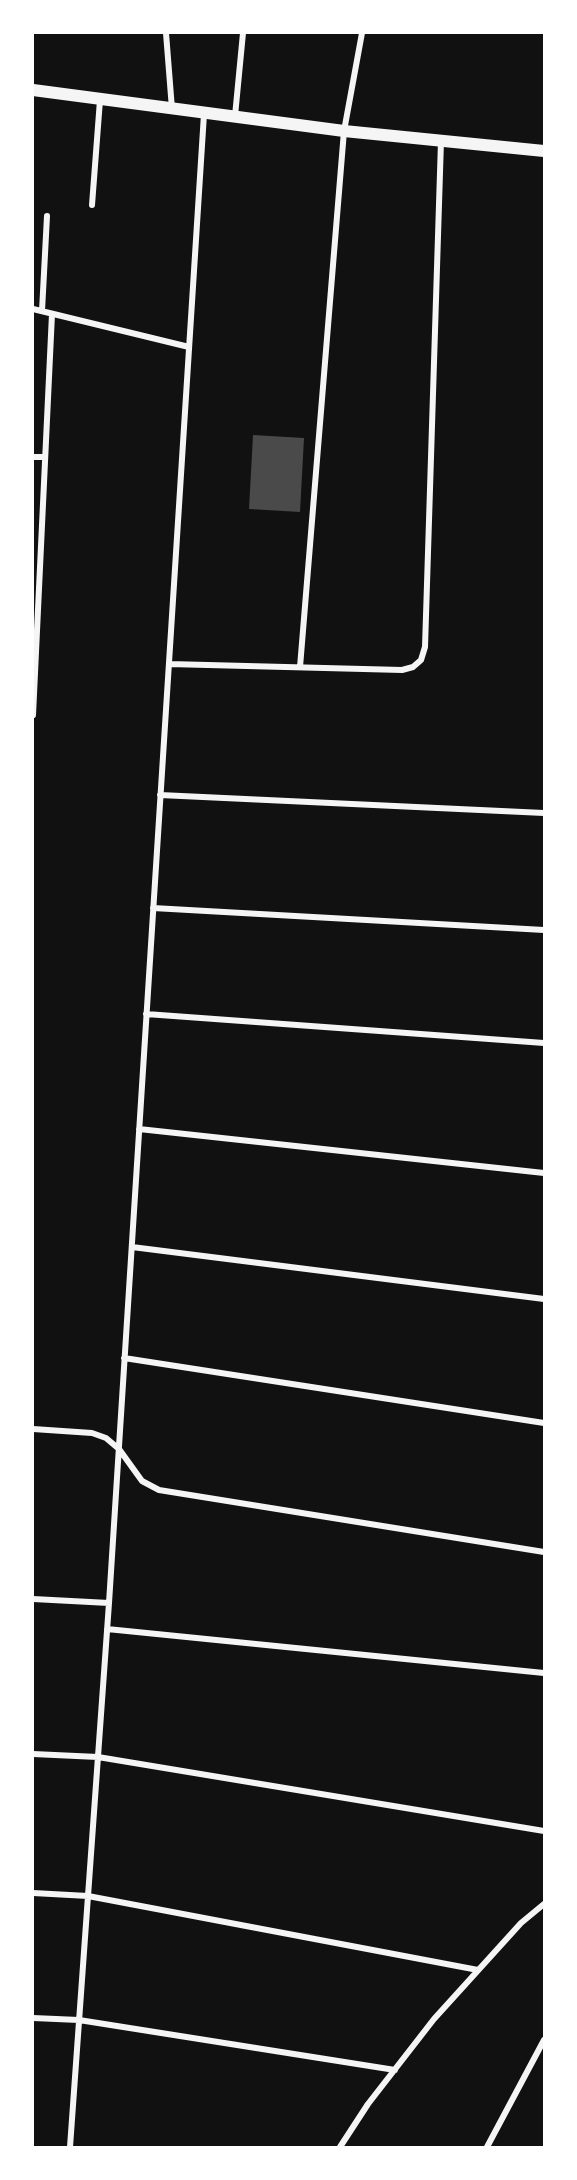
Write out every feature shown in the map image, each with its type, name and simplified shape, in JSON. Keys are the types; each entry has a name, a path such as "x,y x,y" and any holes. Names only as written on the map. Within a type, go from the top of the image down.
{"main road":[{"path":"33,90 344,131 544,151"}],"street":[{"path":"166,33 172,110"},
{"path":"235,117 243,33"},
{"path":"300,667 344,131 362,33"},
{"path":"92,205 100,100"},
{"path":"70,2147 109,1603 204,114"},
{"path":"169,664 402,670 413,667 422,660 426,635 441,141"},
{"path":"42,311 47,216"},
{"path":"33,309 189,347"},
{"path":"33,715 52,314"},
{"path":"33,457 44,457"},
{"path":"160,795 544,813"},
{"path":"153,908 544,930"},
{"path":"146,1014 544,1043"},
{"path":"139,1129 544,1173"},
{"path":"132,1247 544,1299"},
{"path":"124,1358 544,1423"},
{"path":"33,1429 92,1433 106,1438 118,1449 142,1481 159,1490 544,1552"},
{"path":"33,1599 109,1603"},
{"path":"107,1629 544,1673"},
{"path":"33,1754 98,1757 544,1832"},
{"path":"33,1893 88,1896 478,1970"},
{"path":"340,2147 368,2104 434,2019 521,1923 544,1904"},
{"path":"33,2018 79,2020 395,2070"},
{"path":"487,2147 544,2040"}],"building":[{"path":"253,435 304,438 300,512 249,509"}]}
